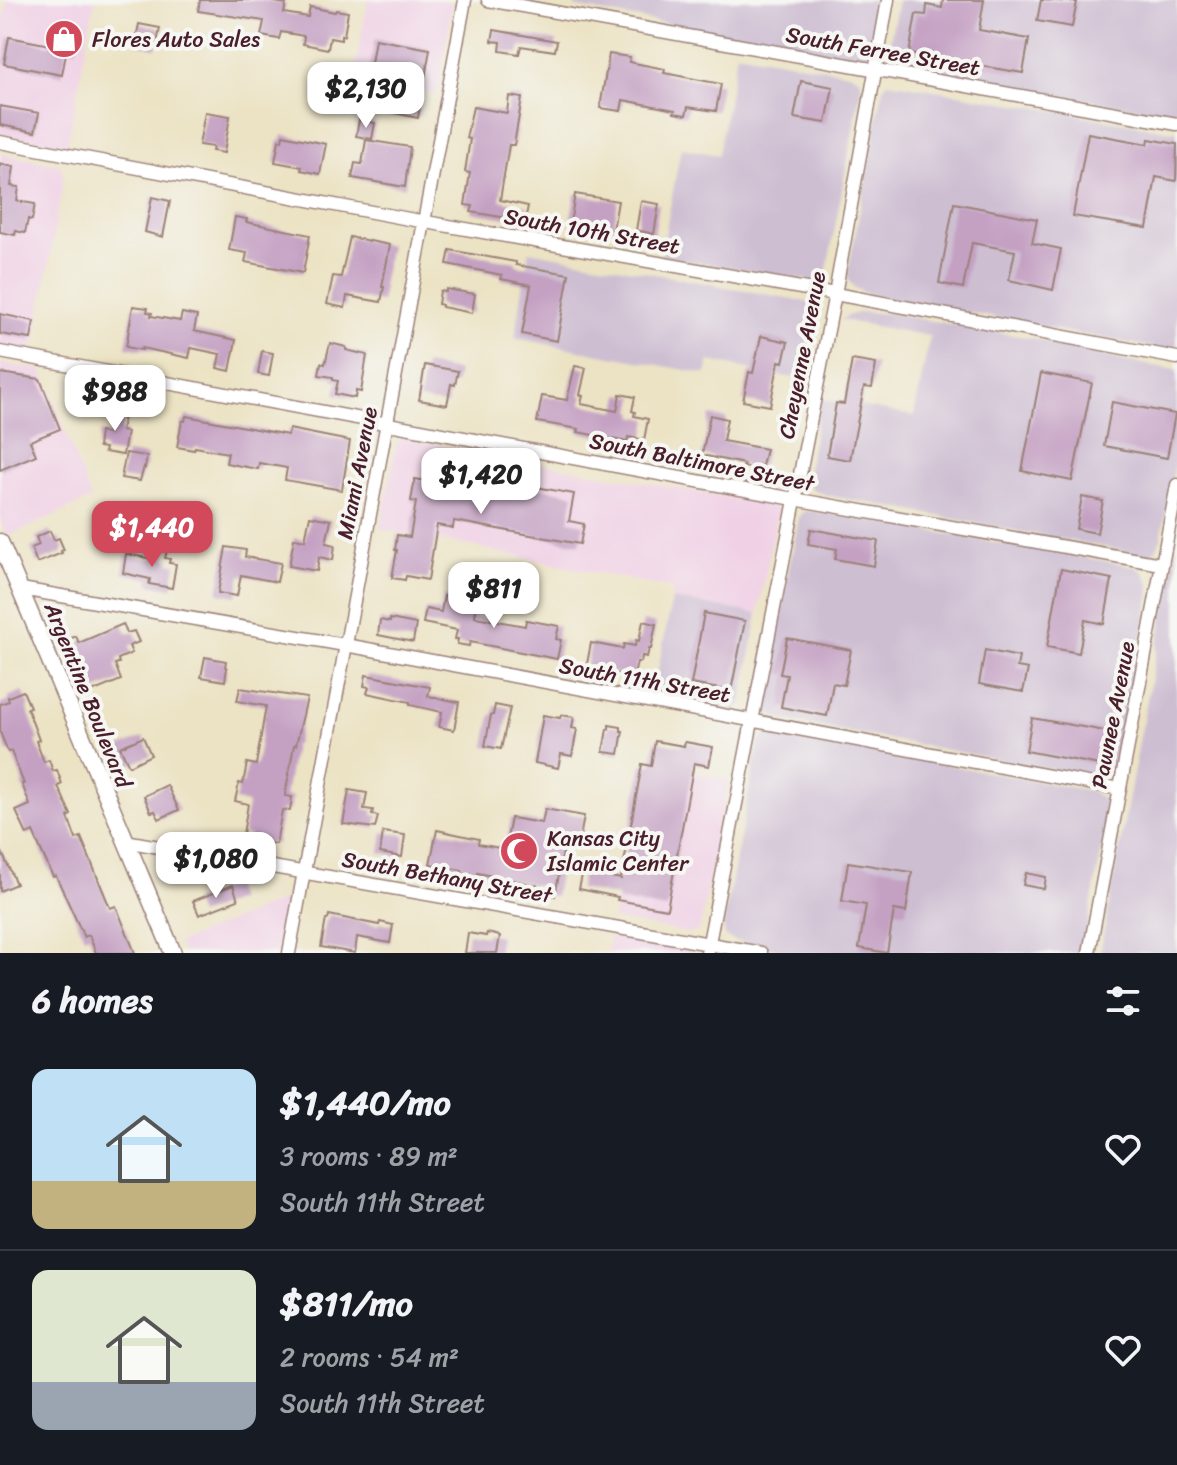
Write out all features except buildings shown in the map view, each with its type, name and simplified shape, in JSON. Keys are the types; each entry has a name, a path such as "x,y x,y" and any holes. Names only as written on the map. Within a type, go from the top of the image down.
{"street":[{"name":"Miami Avenue","path":"289,953 465,0"},
{"name":"South Ferree Street","path":"488,0 1177,124"},
{"name":"Cheyenne Avenue","path":"708,948 835,294 888,0"},
{"name":"South 10th Street","path":"0,142 1177,358"},
{"name":"South Baltimore Street","path":"0,352 1161,564"},
{"name":"Pawnee Avenue","path":"1089,953 1177,485"},
{"name":"Argentine Boulevard","path":"0,542 173,953"},
{"name":"South 11th Street","path":"21,589 346,645 1120,789"},
{"name":"South Bethany Street","path":"125,841 708,948 761,953"}],"shaded area":[{"path":"7,0 95,0 67,146 0,134 0,39"},
{"path":"368,0 438,0 453,3 437,94 353,79"},
{"path":"576,0 877,0 867,54 862,59 574,7"},
{"path":"898,0 1177,0 1177,115 895,67 888,53"},
{"path":"737,53 849,73 862,83 826,275 822,280 812,281 661,256 681,148 718,155"},
{"path":"888,82 1177,132 1177,352 867,294 855,288 848,280 849,268 883,88"},
{"path":"0,154 60,165 64,175 35,343 28,350 0,345"},
{"path":"529,251 814,303 820,314 808,381 709,361 706,374 515,338"},
{"path":"861,312 893,314 1035,339 1119,360 1177,370 1177,454 1156,550 1147,555 826,495 812,489 806,480 821,399 914,416 930,336 841,320"},
{"path":"0,363 42,370 91,499 7,537 0,520"},
{"path":"401,438 775,506 778,512 758,614 672,599 673,589 380,529 397,442"},
{"path":"804,511 1133,566 1144,572 1150,583 1149,601 1116,766 1108,774 1091,776 782,720 769,714 764,707 766,690 799,518"},
{"path":"1177,544 1177,953 1100,953 1145,710"},
{"path":"672,599 758,614 741,704 734,710 668,699 660,694 656,680"},
{"path":"772,733 1091,791 1101,798 1110,807 1082,953 802,953 726,937 723,927 758,743"},
{"path":"642,763 729,780 697,932 687,933 613,919"},
{"path":"286,899 277,953 183,953 178,943"},
{"path":"610,936 686,949 690,953 607,953"}],"place":[{"name":"Flores Auto Sales","path":"64,39"},
{"name":"Kansas City Islamic Center","path":"519,851"}]}
